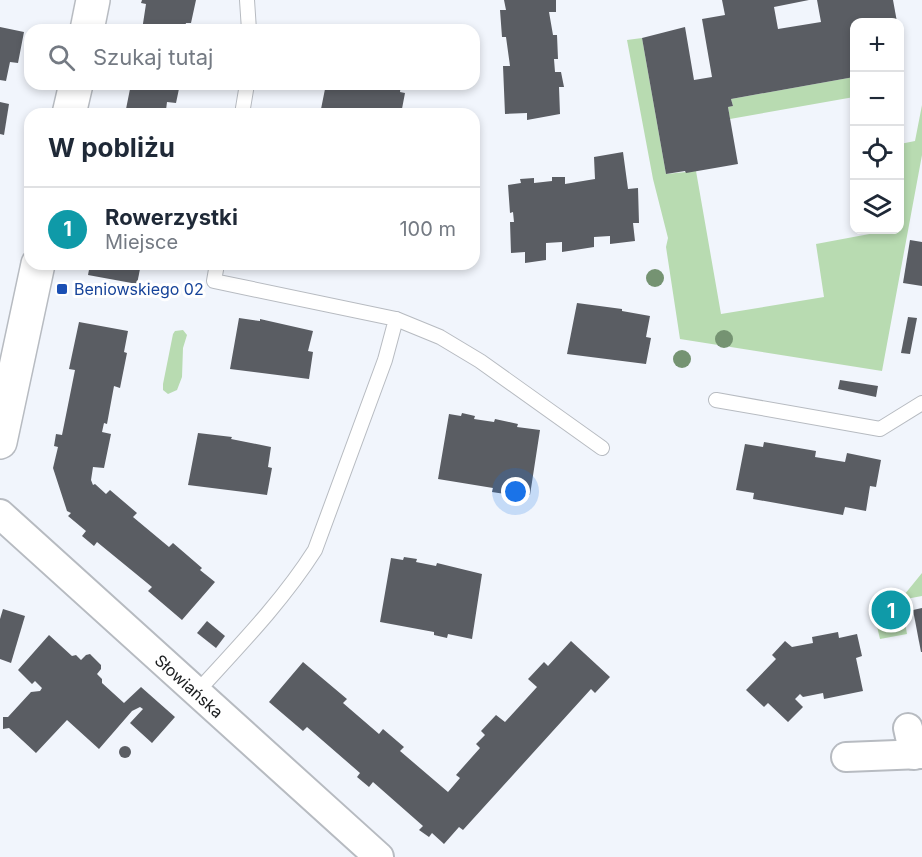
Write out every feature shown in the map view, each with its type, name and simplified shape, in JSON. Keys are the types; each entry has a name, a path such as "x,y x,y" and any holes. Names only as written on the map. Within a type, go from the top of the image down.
{"street":[{"path":"88,24 93,0"},
{"path":"70,108 75,90"},
{"path":"0,442 37,270"},
{"name":"Słowiańska","path":"0,514 378,857"},
{"path":"846,757 915,746"}],"lane":[{"path":"246,0 248,24"},
{"path":"243,108 246,90"},
{"path":"216,270 214,281 396,319 440,337 480,361 602,448"},
{"path":"196,693 267,614 304,569 315,550 379,377 396,319"},
{"path":"716,400 880,429 922,404"}],"green space":[{"path":"642,38 666,174 696,171 721,314 824,297 816,244 869,234 904,234 904,143 915,141 922,105 922,155 882,371 680,339 666,247 668,238 653,179 627,40"},
{"path":"850,78 850,98 730,119 728,107 733,106 731,99"},
{"path":"183,330 187,335 183,348 182,377 177,390 168,394 163,390 163,384 173,334 175,331"},
{"path":"922,573 922,596 906,599 903,610 907,634 880,639 875,618 880,604 900,600"}],"building":[{"path":"142,0 196,0 191,23 186,24 143,24 146,4 141,3"},
{"path":"504,0 556,0 556,12 549,12 553,35 557,35 558,59 554,59 555,72 561,72 564,87 559,87 560,114 527,120 527,113 505,114 503,66 510,66 506,37 502,37 500,10 506,10"},
{"path":"722,0 809,0 774,7 778,29 821,22 817,0 893,0 896,18 850,18 850,78 731,99 733,106 728,107 738,164 666,174 642,38 685,27 694,80 712,77 702,19 725,15"},
{"path":"0,27 24,32 18,63 10,62 6,81 0,80"},
{"path":"130,90 179,90 176,103 167,102 166,108 126,108"},
{"path":"325,90 400,90 400,92 405,93 402,108 321,108"},
{"path":"0,102 9,104 4,135 0,134"},
{"path":"623,152 628,189 638,188 639,223 633,223 635,241 610,244 610,236 594,237 594,247 562,252 562,242 546,243 546,260 525,263 525,252 511,253 510,222 514,222 513,212 510,213 508,185 521,183 520,179 534,178 534,183 552,181 552,177 565,177 565,184 595,179 594,157"},
{"path":"910,240 922,242 922,286 903,283"},
{"path":"89,270 140,270 137,284 88,275"},
{"path":"577,303 622,309 622,311 650,316 646,337 651,338 646,364 567,354"},
{"path":"908,317 917,318 910,354 901,353"},
{"path":"239,318 260,321 260,319 313,331 308,351 313,352 309,379 230,369"},
{"path":"79,322 128,331 124,352 127,353 120,388 114,386 107,424 104,423 102,432 111,434 104,468 93,467 91,480 93,485 95,484 106,494 110,490 137,513 133,517 169,547 173,543 215,582 182,620 148,591 152,587 97,542 94,546 82,536 86,531 68,516 71,513 67,511 53,468 58,447 54,446 56,434 62,435 75,370 69,369"},
{"path":"840,380 878,386 876,397 838,389"},
{"path":"462,413 475,416 474,419 494,422 495,419 518,424 517,427 540,430 530,495 506,491 505,494 492,492 493,488 438,479 449,414 461,416"},
{"path":"198,433 232,437 231,439 271,447 268,467 272,468 267,495 188,485"},
{"path":"764,442 816,451 815,457 845,462 847,453 881,460 876,487 870,486 866,511 845,507 843,515 753,499 754,493 736,490 745,444 763,447"},
{"path":"404,557 417,559 416,562 436,566 437,563 482,574 472,639 448,634 447,638 434,635 434,632 380,622 391,558 403,560"},
{"path":"922,608 922,652 921,652 913,610"},
{"path":"3,609 25,616 11,663 0,659 0,619"},
{"path":"207,621 225,636 216,648 197,633"},
{"path":"838,632 839,638 857,634 862,656 856,658 863,691 824,699 823,693 803,697 800,694 795,699 803,707 788,722 768,703 764,707 746,690 776,659 772,655 785,641 792,647 813,643 812,637"},
{"path":"49,635 72,656 76,655 81,660 90,654 101,665 97,674 102,679 102,683 124,703 141,687 175,717 152,743 130,723 143,709 140,707 132,711 99,749 67,720 36,753 9,728 3,729 3,717 8,717 31,692 40,691 42,688 35,681 32,684 18,670"},
{"path":"571,641 610,677 595,693 591,689 463,830 459,827 444,844 432,833 429,837 419,830 423,826 373,782 369,787 357,777 360,773 307,727 303,731 269,702 303,662 347,699 343,703 379,734 383,729 404,747 400,751 448,792 460,778 456,775 480,748 476,744 485,735 481,731 496,715 505,722 537,687 528,679 544,662 548,666"},
{"path":"125,746 131,752 125,758 119,752"}],"place":[{"name":"Beniowskiego 02","path":"62,289"},
{"name":"Rowerzystki","path":"891,610"}]}
